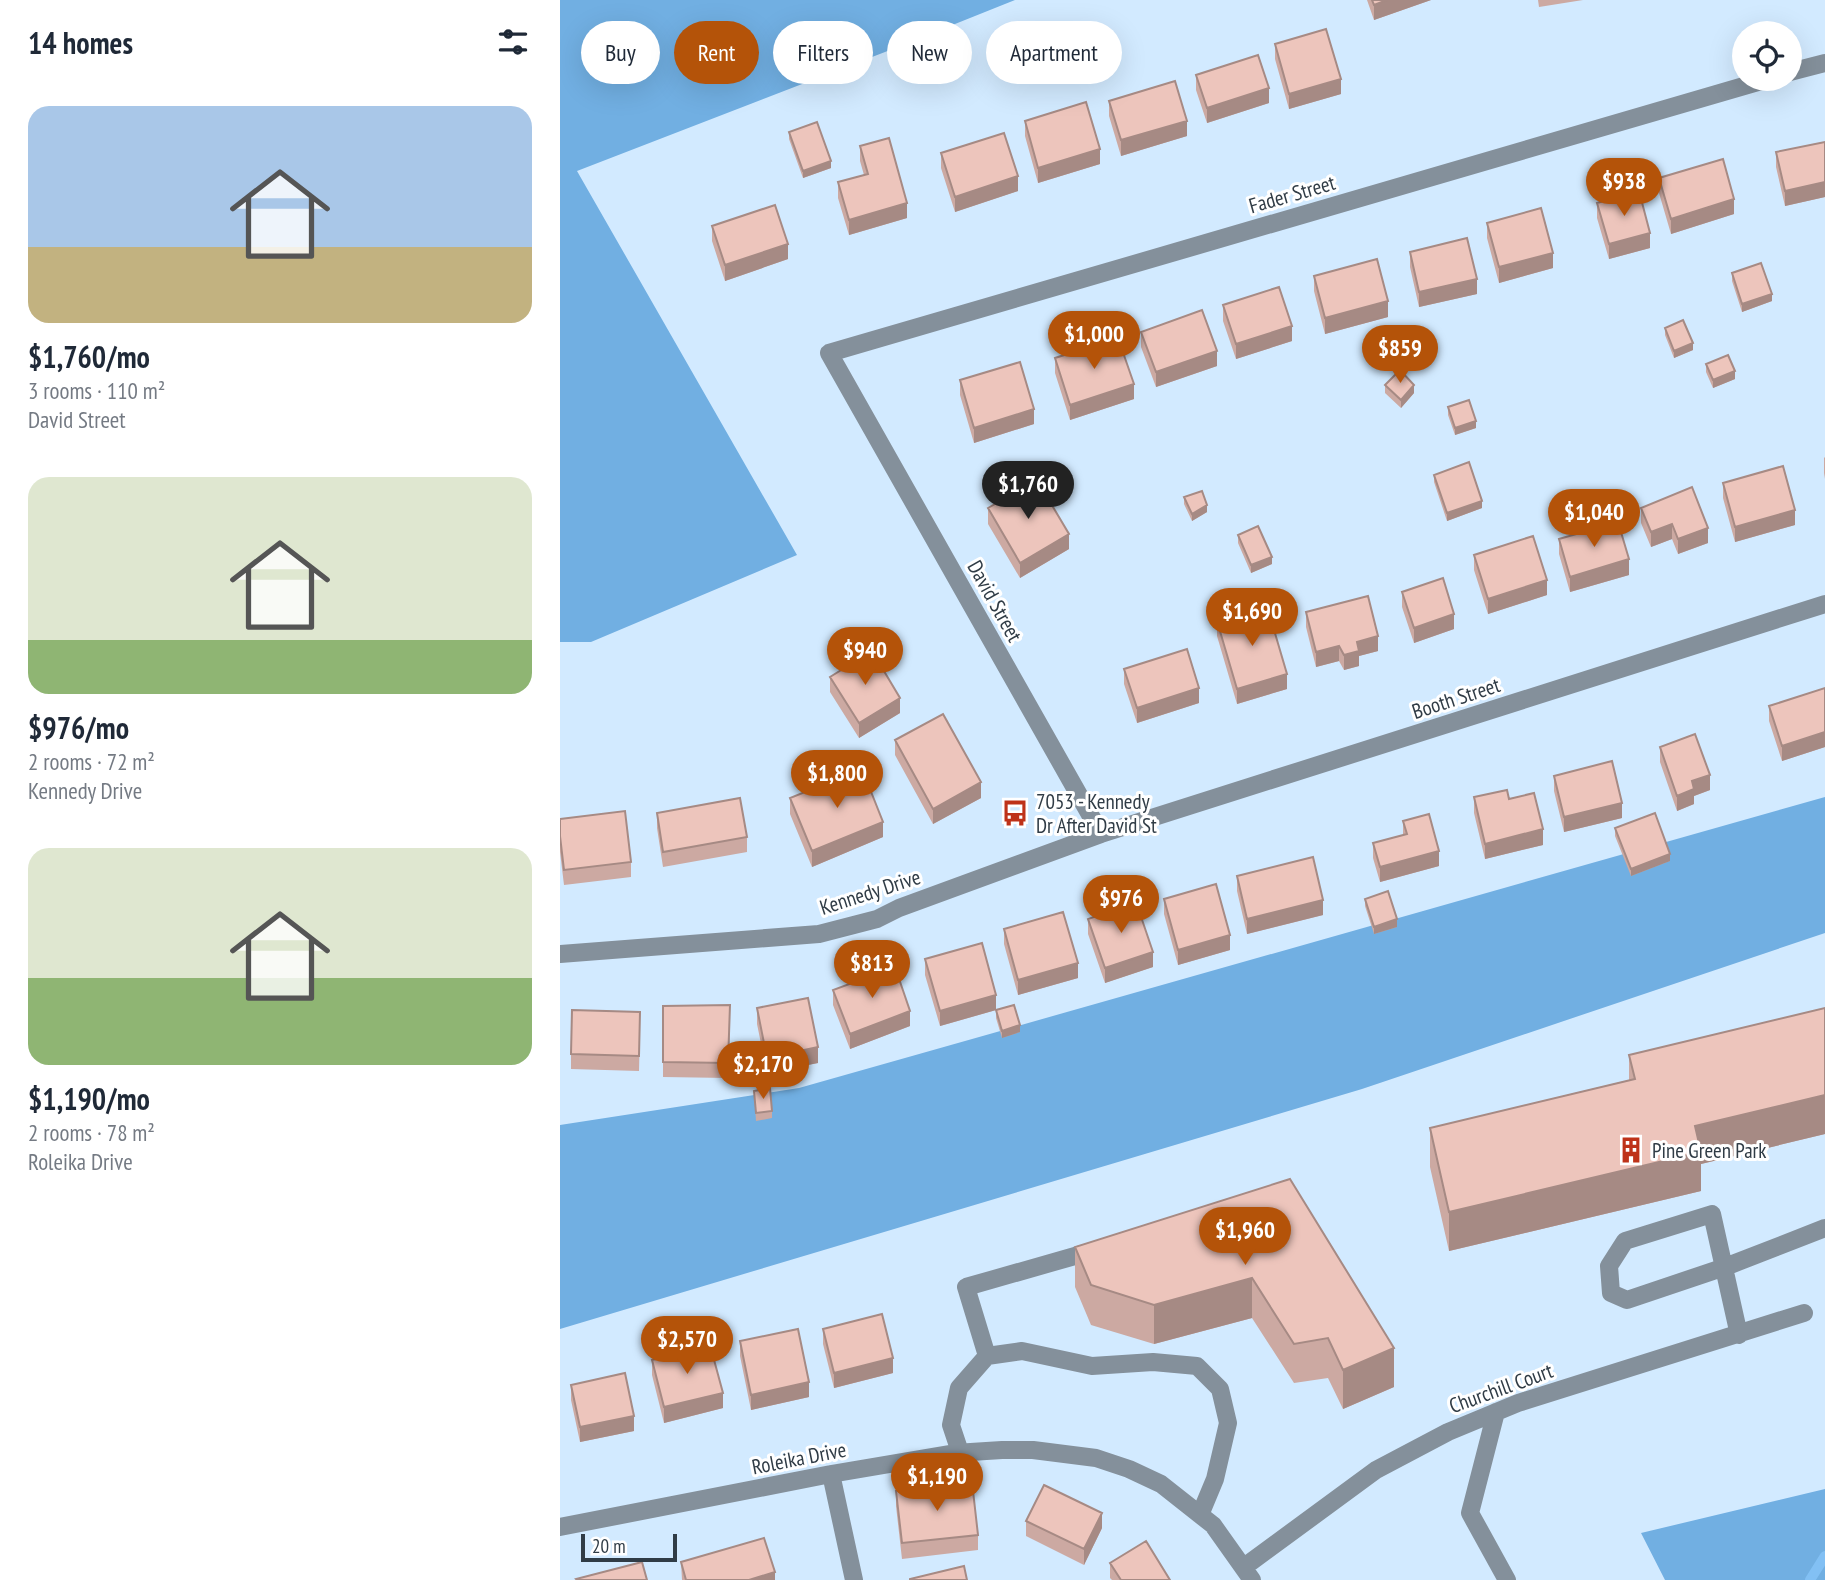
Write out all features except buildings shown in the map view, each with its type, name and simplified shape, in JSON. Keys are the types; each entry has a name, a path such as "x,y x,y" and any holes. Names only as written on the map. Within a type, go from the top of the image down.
{"street":[{"path":"1802,69 1825,63"},
{"name":"Fader Street","path":"829,353 1732,90"},
{"name":"David Street","path":"829,353 1101,834"},
{"name":"Booth Street","path":"1101,834 1825,604"},
{"name":"Kennedy Drive","path":"560,954 819,934 877,919 899,908 1101,834"},
{"path":"1739,1335 1725,1267 1712,1213 1625,1241 1609,1266 1611,1293 1626,1300 1725,1267 1825,1228"},
{"path":"987,1356 966,1287 1111,1246"},
{"name":"Churchill Court","path":"1248,1573 1376,1470 1448,1432 1518,1403 1804,1313"},
{"path":"960,1452 951,1425 958,1388 987,1356 1022,1351 1092,1366 1153,1362 1197,1366 1220,1389 1227,1423 1215,1479 1200,1515"},
{"path":"1496,1412 1470,1513 1507,1580"},
{"name":"Roleika Drive","path":"560,1527 831,1474 960,1452 1033,1450 1097,1458 1161,1483 1213,1525 1248,1573"},
{"path":"831,1474 855,1580"}],"shaded area":[{"path":"560,0 1015,0 962,21 887,21 887,51 873,57 873,21 773,21 773,84 802,84 577,171 797,555 591,642 560,642"},
{"path":"1825,797 1825,933 1362,1089 560,1329 560,1125 799,1088"},
{"path":"1825,1489 1825,1580 1665,1580 1641,1533"}],"waterway":[{"path":"1810,1580 1825,1556"}],"place":[{"name":"7053 - Kennedy Dr After David St","path":"1015,813"},
{"name":"Pine Green Park","path":"1631,1150"}]}
